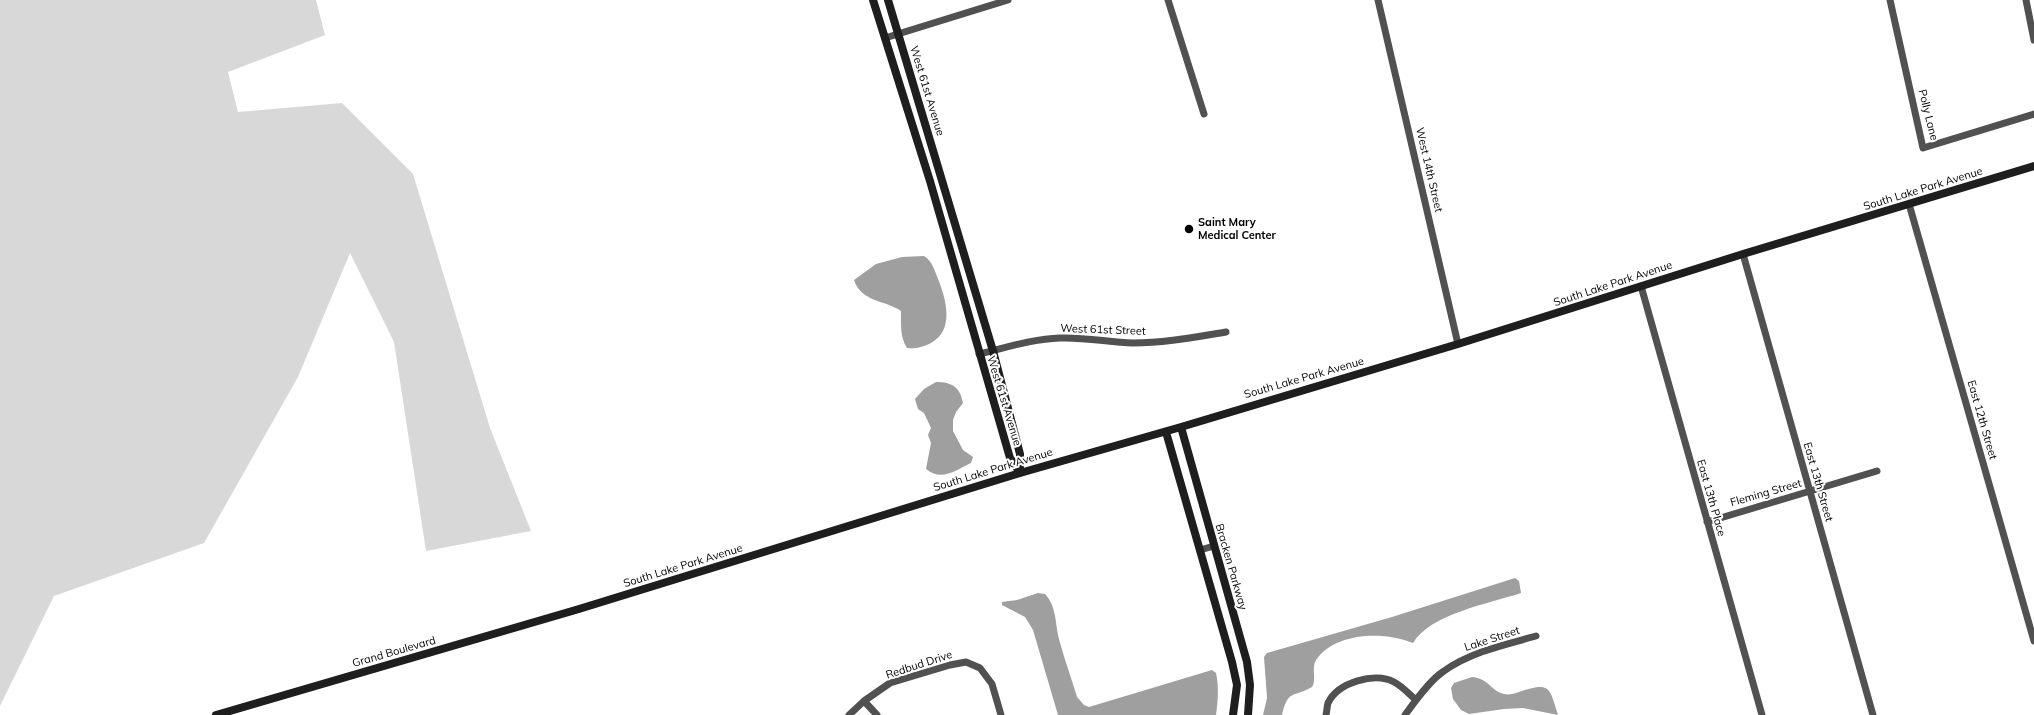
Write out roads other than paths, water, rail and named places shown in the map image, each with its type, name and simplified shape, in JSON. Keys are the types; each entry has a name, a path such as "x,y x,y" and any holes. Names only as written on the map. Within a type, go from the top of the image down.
{"main road":[{"name":"West 61st Avenue","path":"873,0 930,181 1010,458 1020,473"},
{"name":"West 61st Avenue","path":"888,0 992,351 1020,454 1020,473"},
{"name":"South Lake Park Avenue","path":"579,609 1020,473 1166,432 1458,344 1743,254 2034,166"},
{"name":"Bracken Parkway","path":"1181,427 1249,674 1250,698 1248,715"},
{"path":"1166,432 1237,685 1233,715"},
{"name":"Grand Boulevard","path":"216,715 579,609"}],"street":[{"path":"885,38 1008,0"},
{"path":"1168,0 1204,114"},
{"name":"West 14th Street","path":"1378,0 1458,344"},
{"name":"Polly Lane","path":"1890,0 1923,148 2034,114"},
{"path":"2026,0 2034,40"},
{"name":"East 12th Street","path":"1909,204 2034,641"},
{"name":"East 13th Street","path":"1743,254 1873,715"},
{"name":"East 13th Place","path":"1641,286 1762,715"},
{"name":"West 61st Street","path":"979,354 1006,347 1059,338 1092,338 1131,343 1166,342 1226,332"},
{"name":"Fleming Street","path":"1707,522 1878,471"},
{"path":"1200,550 1214,546"},
{"name":"Lake Street","path":"1405,715 1416,700 1443,671 1473,654 1536,636"},
{"name":"Redbud Drive","path":"848,715 864,701 890,683 950,664 966,662 980,668 992,684 1001,715"},
{"path":"1326,715 1329,702 1342,689 1359,680 1380,678 1394,682 1416,700"},
{"path":"864,701 877,715"}],"place":[{"name":"Saint Mary Medical Center","path":"1189,229"}]}
